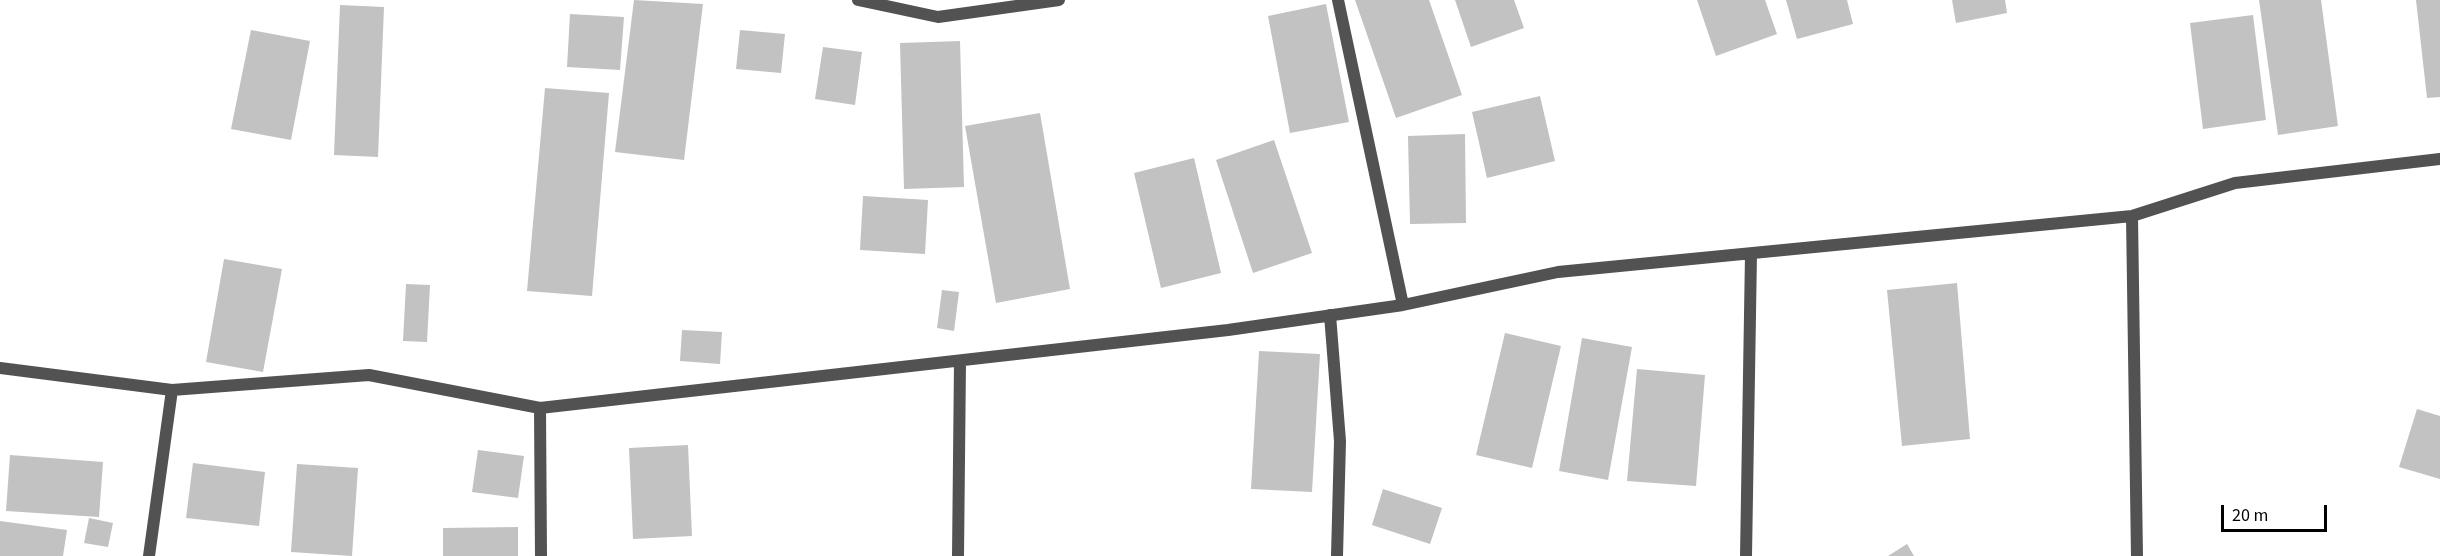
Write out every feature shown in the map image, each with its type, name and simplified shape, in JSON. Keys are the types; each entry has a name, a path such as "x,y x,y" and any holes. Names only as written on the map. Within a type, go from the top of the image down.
{"street":[{"path":"858,0 938,17 1059,0"},
{"path":"1338,0 1403,305"},
{"path":"0,368 171,390 369,375 540,408 960,362 1330,315 1403,305 1558,272 2132,216 2235,183 2440,159"},
{"path":"2132,216 2137,556"},
{"path":"1746,556 1751,254"},
{"path":"1330,315 1340,441 1337,556"},
{"path":"958,556 960,362"},
{"path":"149,556 171,390"},
{"path":"540,408 541,556"}],"building":[{"path":"634,0 703,4 684,160 615,152"},
{"path":"1355,0 1429,0 1462,95 1396,118"},
{"path":"1455,0 1514,0 1524,28 1471,47"},
{"path":"1697,0 1765,0 1777,34 1716,56"},
{"path":"1786,0 1847,0 1853,24 1797,39"},
{"path":"1952,0 2005,0 2007,13 1956,23"},
{"path":"2259,0 2321,0 2338,126 2278,135"},
{"path":"2416,0 2440,0 2440,97 2427,98"},
{"path":"1326,4 1349,122 1290,133 1268,16"},
{"path":"340,5 384,7 378,157 334,155"},
{"path":"570,14 624,17 620,70 567,67"},
{"path":"2253,15 2266,120 2203,129 2190,23"},
{"path":"251,30 310,41 291,140 231,129"},
{"path":"740,30 785,34 781,73 736,69"},
{"path":"960,41 964,187 904,189 900,43"},
{"path":"823,47 862,52 855,105 815,99"},
{"path":"545,88 609,93 592,296 527,291"},
{"path":"1540,96 1555,161 1487,178 1472,112"},
{"path":"1040,113 1070,289 996,303 965,126"},
{"path":"1465,134 1466,223 1410,224 1408,136"},
{"path":"1274,140 1312,253 1253,273 1216,160"},
{"path":"1194,158 1221,273 1161,288 1134,173"},
{"path":"863,196 928,200 925,254 860,250"},
{"path":"224,259 282,269 263,372 206,362"},
{"path":"1957,283 1970,439 1902,446 1887,290"},
{"path":"406,284 430,285 427,342 403,341"},
{"path":"942,290 959,292 954,331 937,328"},
{"path":"682,330 722,332 720,364 680,361"},
{"path":"1505,333 1561,346 1532,468 1476,455"},
{"path":"1582,338 1632,347 1608,480 1559,471"},
{"path":"1259,351 1320,354 1312,492 1251,489"},
{"path":"1637,369 1705,375 1696,486 1627,481"},
{"path":"2417,409 2440,416 2440,479 2399,467"},
{"path":"688,445 692,536 633,539 629,448"},
{"path":"478,450 524,456 518,498 472,492"},
{"path":"10,455 103,462 99,517 6,511"},
{"path":"193,463 265,472 259,526 186,518"},
{"path":"297,464 358,468 352,556 291,552"},
{"path":"1383,489 1442,508 1430,544 1372,525"},
{"path":"89,518 113,523 108,547 84,543"},
{"path":"0,521 67,530 63,556 0,556"},
{"path":"518,527 518,556 443,556 443,528"},
{"path":"1907,544 1914,556 1888,556"}]}
